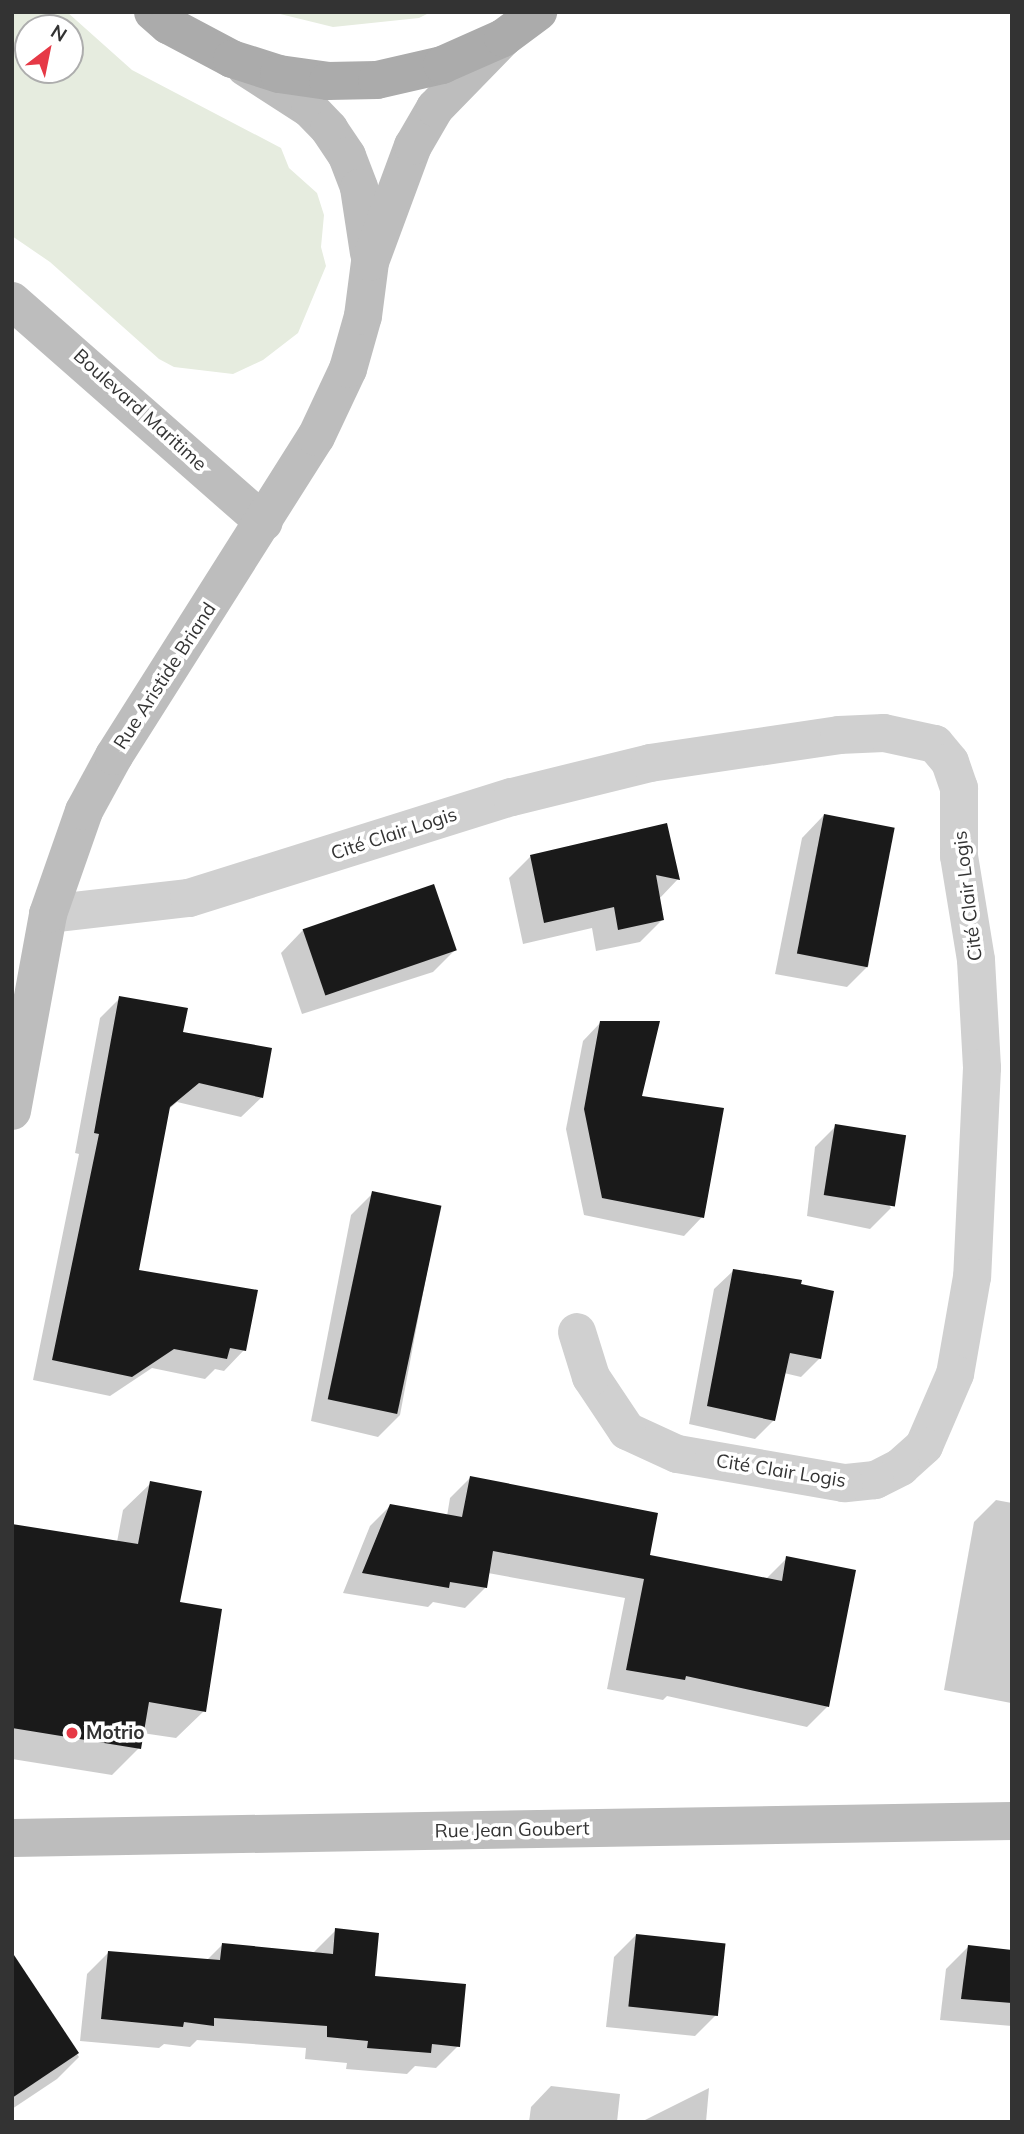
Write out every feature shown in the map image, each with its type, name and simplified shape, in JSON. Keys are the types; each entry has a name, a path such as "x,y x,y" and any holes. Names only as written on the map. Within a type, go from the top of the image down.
{"main road":[{"path":"153,12 168,25 232,59 291,76 377,80 442,65 503,38 538,12"},
{"name":"Rue Aristide Briand","path":"12,1111 48,914 69,846 114,757 316,437 348,369 363,316 370,262 396,183 435,108 503,38"},
{"name":"Rue Aristide Briand","path":"232,59 280,87 329,129 347,156 359,188 370,262"},
{"name":"Boulevard Maritime","path":"12,301 264,522"},
{"name":"Rue Jean Goubert","path":"12,1838 1012,1821"}],"street":[{"name":"Cité Clair Logis","path":"48,914 189,898 512,797 650,763 839,735 884,733 935,744 950,762 959,788 959,856 976,960 982,1068 972,1277 955,1374 924,1446 901,1467 875,1480 844,1483 677,1454 627,1431 591,1377 577,1332"}],"shaded area":[{"path":"12,12 69,14 14,14 14,84 84,84 84,27 132,70 281,148 289,168 317,193 324,215 321,247 326,266 298,333 263,360 233,374 174,367 159,359 50,262 12,236"},
{"path":"272,12 431,12 419,18 333,27"}],"building":[{"path":"824,814 895,828 868,967 797,953"},
{"path":"667,823 680,880 656,875 664,920 618,930 614,907 544,923 530,855"},
{"path":"434,884 457,950 325,995 303,929"},
{"path":"119,996 188,1008 183,1032 272,1048 263,1098 199,1083 170,1107 139,1270 258,1290 246,1351 230,1348 227,1359 174,1349 132,1377 52,1360 99,1134 94,1133"},
{"path":"600,1021 660,1021 642,1096 724,1108 704,1218 602,1198 584,1109"},
{"path":"835,1124 906,1135 895,1206 824,1195"},
{"path":"372,1191 441,1206 397,1414 328,1399"},
{"path":"733,1269 802,1280 801,1284 834,1291 821,1359 790,1353 775,1421 707,1406"},
{"path":"470,1476 658,1513 650,1555 782,1581 786,1556 856,1570 829,1707 686,1676 685,1680 626,1670 644,1579 493,1551 487,1588 450,1582 449,1588 362,1573 390,1504 462,1517"},
{"path":"150,1481 202,1491 180,1602 222,1609 206,1712 149,1702 141,1749 12,1728 12,1524 138,1544"},
{"path":"335,1928 379,1933 375,1976 466,1984 460,2047 432,2044 431,2053 367,2048 368,2041 327,2037 327,2026 214,2018 214,2026 184,2022 183,2027 101,2019 108,1951 220,1960 222,1943 333,1954"},
{"path":"636,1934 726,1943 718,2016 628,2007"},
{"path":"968,1945 1012,1950 1012,2003 961,1999"},
{"path":"12,1952 79,2053 12,2098"}],"place":[{"name":"Motrio","path":"72,1733"}]}
